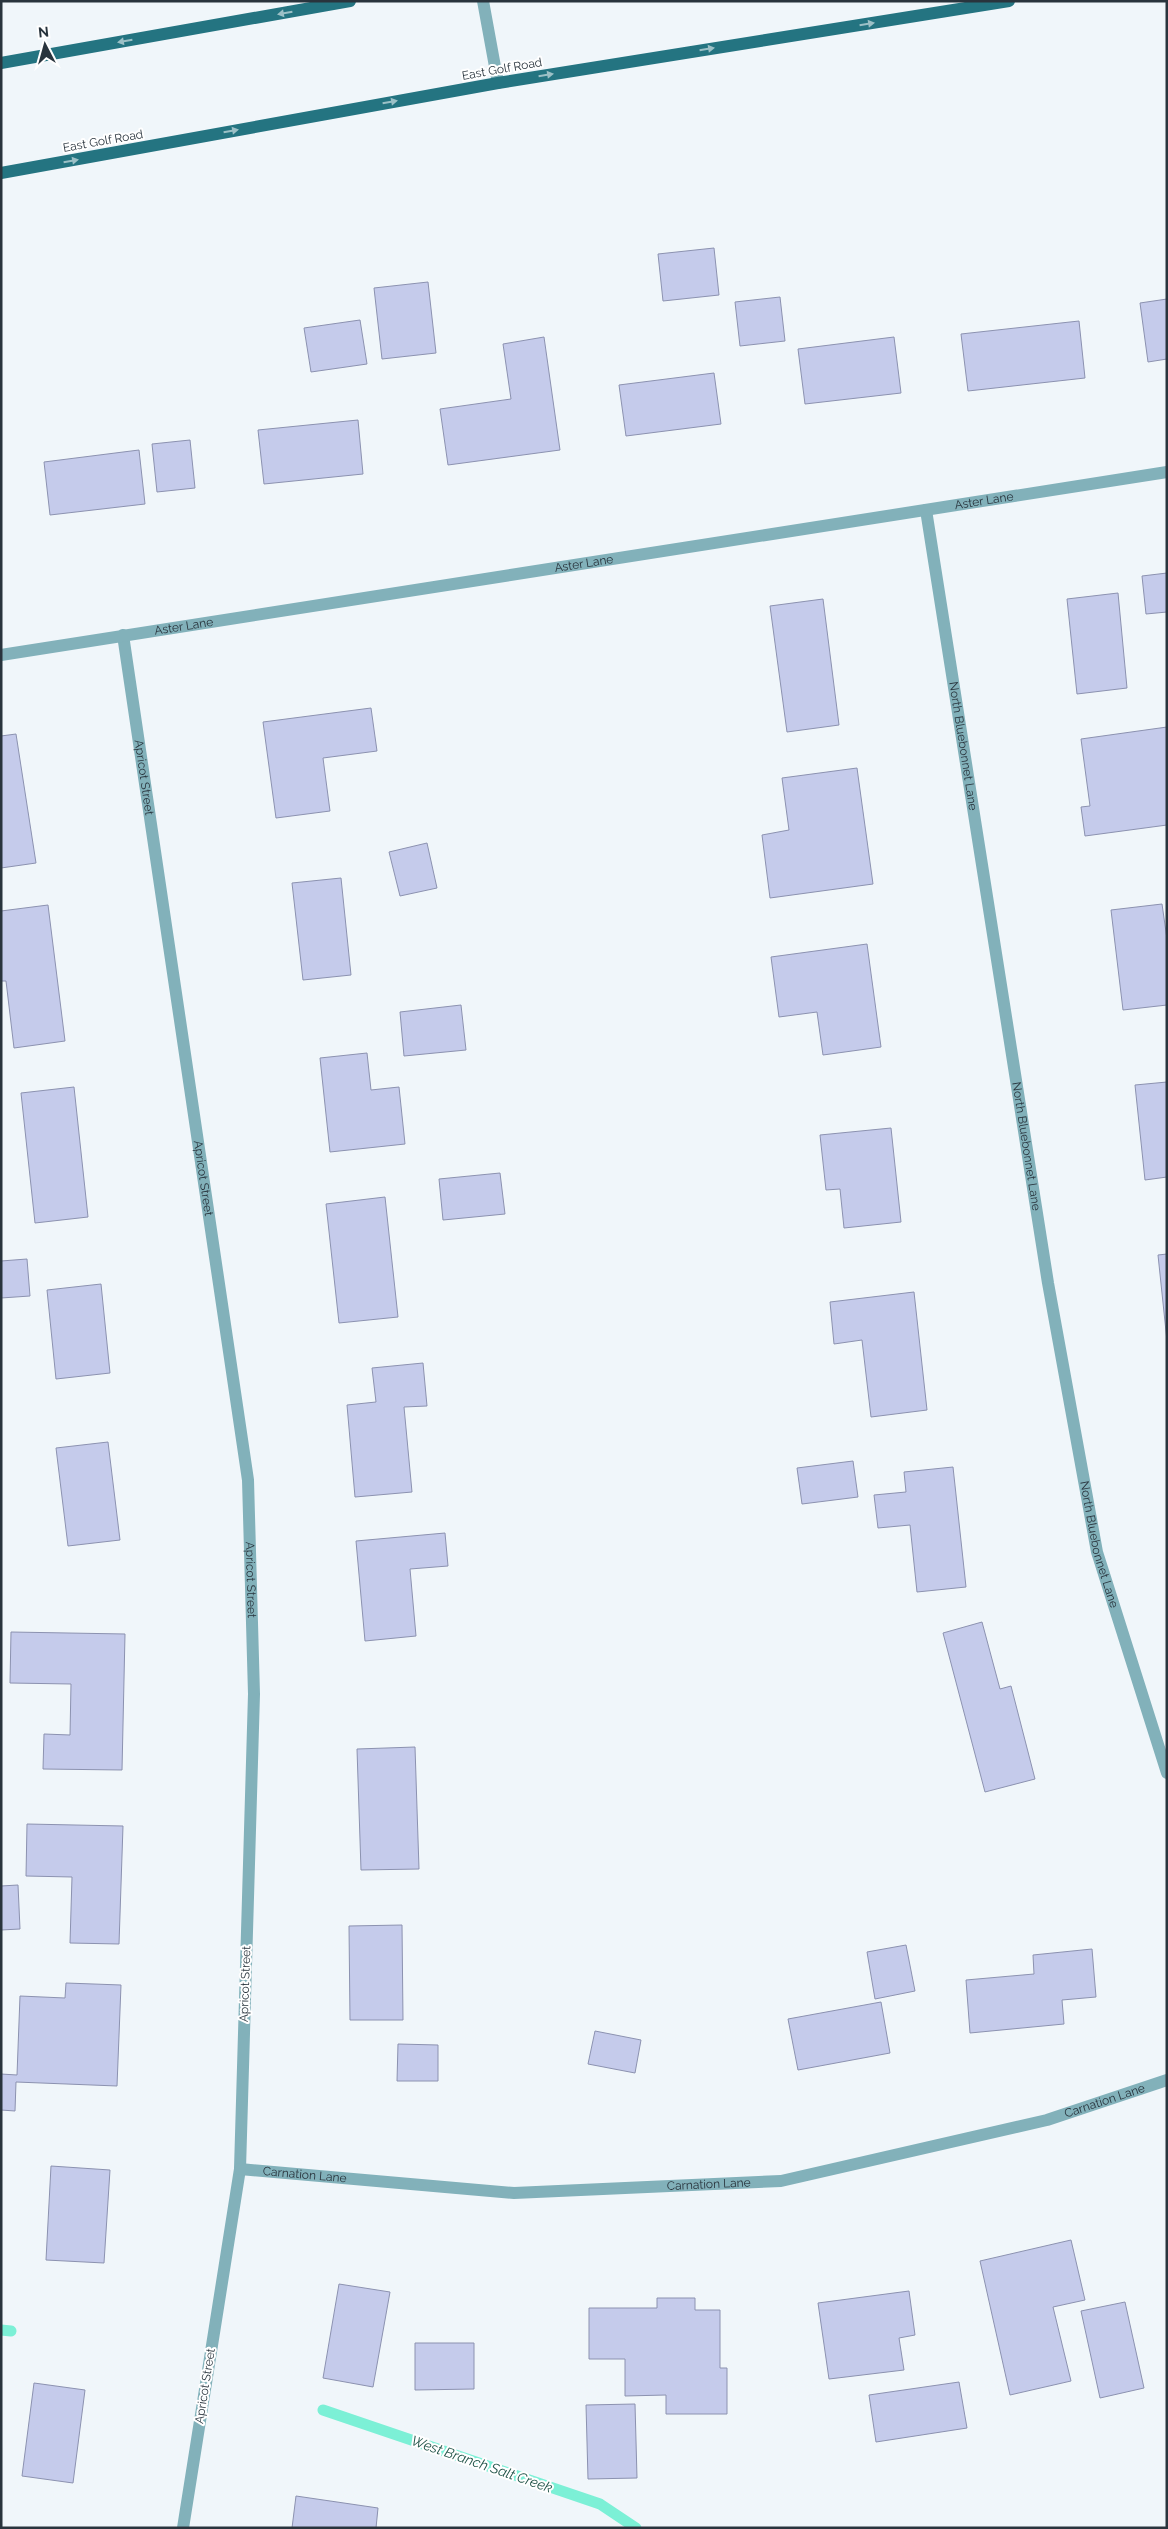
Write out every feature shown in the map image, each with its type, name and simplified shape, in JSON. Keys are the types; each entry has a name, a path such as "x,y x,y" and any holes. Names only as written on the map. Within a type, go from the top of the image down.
{"main road":[{"path":"1,63 350,1"},
{"name":"East Golf Road","path":"1,173 498,82 1009,1"}],"street":[{"path":"484,1 498,82"},
{"name":"Aster Lane","path":"1,655 1167,472"},
{"name":"North Bluebonnet Lane","path":"926,510 1048,1283 1097,1552 1167,1773"},
{"name":"Apricot Street","path":"123,635 248,1480 254,1694 240,2169 183,2528"},
{"name":"Carnation Lane","path":"240,2169 514,2193 781,2181 1047,2120 1167,2080"}],"building":[{"path":"714,248 719,295 663,301 658,254"},
{"path":"428,282 436,353 382,359 374,288"},
{"path":"780,297 785,341 740,346 735,302"},
{"path":"1167,299 1167,359 1148,362 1140,303"},
{"path":"360,320 367,364 311,372 304,328"},
{"path":"1079,321 1085,378 968,391 961,334"},
{"path":"544,337 560,450 448,465 440,409 511,399 503,344"},
{"path":"894,337 901,393 805,404 798,349"},
{"path":"714,373 721,424 626,436 619,385"},
{"path":"358,420 363,474 264,484 258,430"},
{"path":"190,440 195,488 157,492 152,444"},
{"path":"139,450 145,504 50,515 44,462"},
{"path":"1167,573 1167,612 1146,614 1142,576"},
{"path":"1118,593 1127,688 1077,694 1067,599"},
{"path":"823,599 839,725 787,732 770,606"},
{"path":"371,708 377,751 323,758 330,811 276,818 263,722"},
{"path":"1167,727 1167,825 1085,836 1081,807 1090,806 1081,739"},
{"path":"16,734 36,863 1,868 1,736"},
{"path":"857,768 873,884 770,898 762,835 789,830 782,778"},
{"path":"427,843 437,888 400,896 389,852"},
{"path":"341,878 351,975 303,980 292,883"},
{"path":"1162,904 1167,939 1167,1005 1123,1010 1111,910"},
{"path":"48,905 65,1041 14,1048 6,981 1,981 1,911"},
{"path":"867,944 881,1047 823,1055 817,1012 779,1017 771,957"},
{"path":"461,1005 466,1050 404,1056 400,1012"},
{"path":"367,1053 371,1090 399,1087 405,1144 330,1152 320,1058"},
{"path":"1167,1082 1167,1177 1145,1180 1135,1085"},
{"path":"74,1087 88,1217 35,1223 21,1093"},
{"path":"891,1128 901,1222 844,1228 840,1189 826,1190 820,1135"},
{"path":"500,1173 505,1214 443,1220 439,1179"},
{"path":"385,1197 398,1317 339,1323 326,1204"},
{"path":"1167,1254 1167,1341 1158,1255"},
{"path":"27,1259 30,1296 1,1298 1,1261"},
{"path":"101,1284 110,1373 56,1379 47,1290"},
{"path":"914,1292 927,1410 871,1417 862,1340 834,1344 830,1302"},
{"path":"423,1363 427,1406 404,1407 412,1492 355,1497 347,1405 376,1402 372,1368"},
{"path":"108,1442 120,1540 68,1546 56,1448"},
{"path":"853,1461 858,1497 802,1504 797,1468"},
{"path":"953,1467 966,1587 917,1592 910,1525 878,1528 874,1495 906,1492 904,1472"},
{"path":"445,1533 448,1566 410,1569 416,1636 365,1641 356,1541"},
{"path":"982,1622 1000,1689 1011,1686 1035,1779 985,1792 943,1633"},
{"path":"11,1632 125,1634 122,1770 43,1769 44,1734 70,1735 71,1684 10,1683"},
{"path":"415,1747 419,1869 361,1870 357,1749"},
{"path":"27,1824 123,1826 119,1944 70,1943 72,1877 26,1876"},
{"path":"18,1885 20,1929 1,1930 1,1886"},
{"path":"402,1925 403,2020 350,2020 349,1926"},
{"path":"906,1945 915,1991 875,1999 867,1952"},
{"path":"1092,1949 1096,1997 1062,2000 1064,2024 970,2033 966,1980 1034,1974 1033,1955"},
{"path":"66,1983 121,1985 117,2086 16,2082 15,2111 1,2110 1,2074 17,2075 20,1996 65,1998"},
{"path":"881,2002 890,2053 798,2070 788,2019"},
{"path":"595,2031 641,2040 635,2073 588,2064"},
{"path":"398,2044 438,2045 438,2081 397,2081"},
{"path":"51,2166 110,2170 104,2263 46,2260"},
{"path":"1071,2240 1085,2300 1053,2307 1071,2381 1010,2395 980,2261"},
{"path":"339,2284 390,2292 373,2387 323,2378"},
{"path":"909,2291 915,2335 899,2338 904,2370 829,2379 818,2303"},
{"path":"657,2298 695,2298 695,2310 720,2310 720,2368 727,2368 727,2414 666,2414 666,2395 625,2396 625,2359 589,2359 589,2308 657,2308"},
{"path":"1125,2302 1144,2388 1100,2398 1081,2311"},
{"path":"415,2343 474,2343 474,2389 415,2390"},
{"path":"959,2382 967,2428 876,2442 869,2395"},
{"path":"34,2383 85,2390 73,2483 22,2476"},
{"path":"635,2404 637,2478 588,2479 586,2405"},
{"path":"296,2496 378,2508 376,2528 292,2528"}],"waterway":[{"name":"West Branch Salt Creek","path":"1,2330 11,2331"},
{"name":"West Branch Salt Creek","path":"323,2410 600,2504 636,2528"}]}
